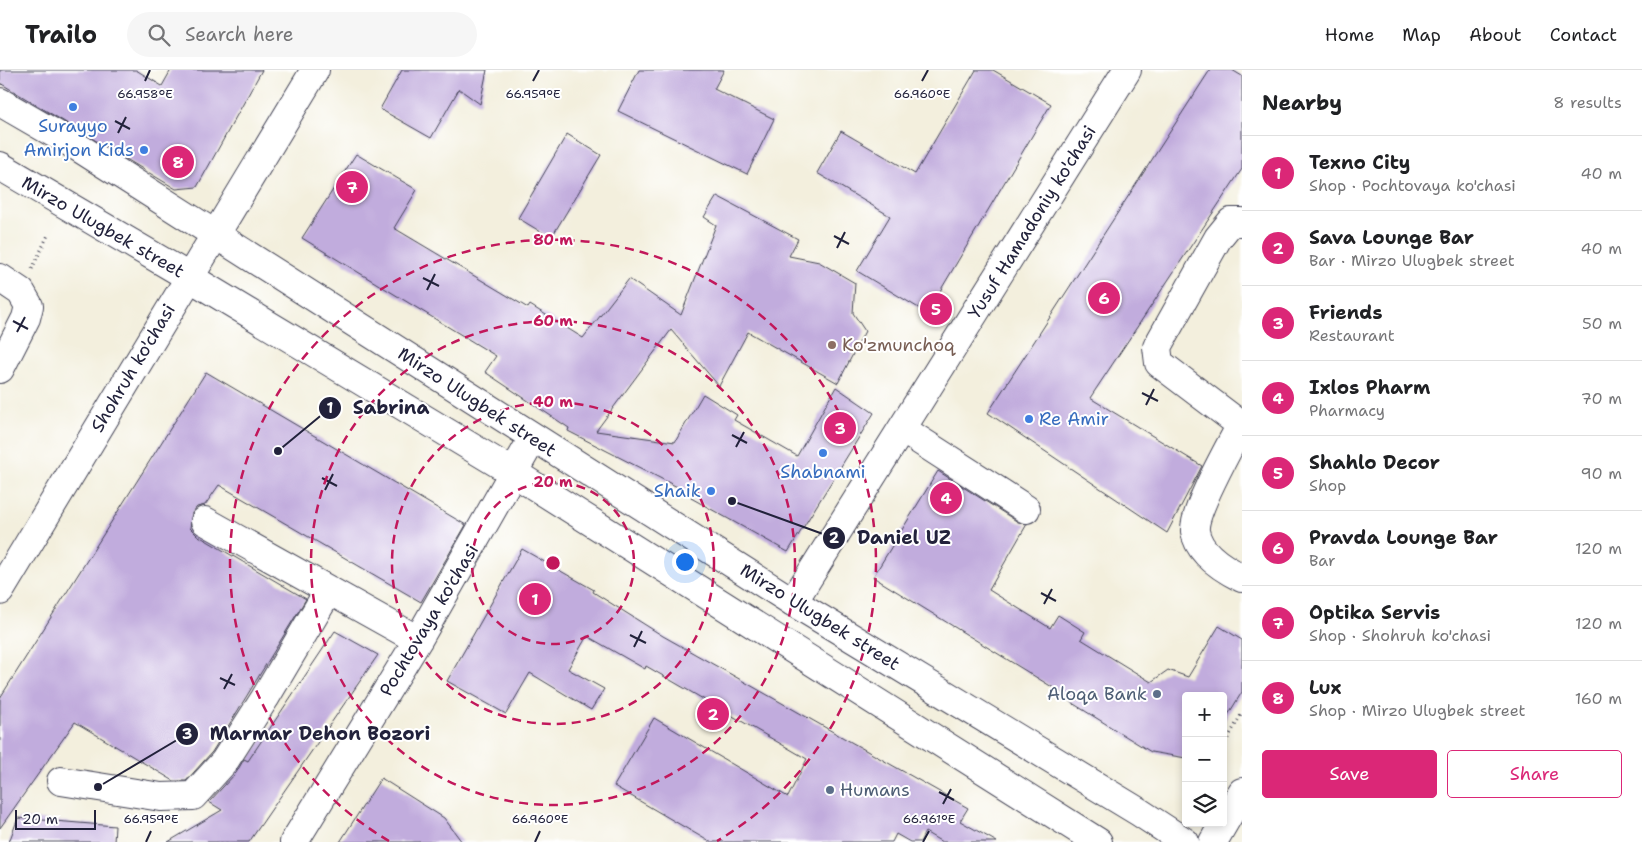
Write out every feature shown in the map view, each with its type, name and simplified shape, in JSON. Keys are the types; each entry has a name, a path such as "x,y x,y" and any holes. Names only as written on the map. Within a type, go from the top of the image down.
{"main road":[{"name":"Shohruh ko'chasi","path":"0,591 315,70"},
{"name":"Yusuf Hamadoniy ko'chasi","path":"793,602 1127,70"},
{"name":"Mirzo Ulugbek street","path":"0,102 81,149 216,234 533,438 793,602 1139,812 1184,842"},
{"name":"Mirzo Ulugbek street","path":"0,166 189,276 514,473 1098,842"},
{"path":"1242,222 1231,222 1218,238 1157,347 1159,363 1242,424 1197,513 1195,531 1200,546 1208,554 1242,578"},
{"path":"0,369 26,318 29,306 10,285"},
{"path":"902,429 1026,509"},
{"name":"Pochtovaya ko'chasi","path":"294,842 418,640 533,438"},
{"path":"205,521 418,640"},
{"path":"61,781 161,798 193,796 224,762 265,698 329,590"},
{"path":"1213,842 1242,792"}],"path":[{"path":"10,285 49,233"},
{"path":"1227,740 1242,713"}],"building":[{"path":"0,70 136,70 162,86 171,70 262,70 197,187 176,189 0,83"},
{"path":"402,70 487,70 480,104 459,89 431,138 380,109"},
{"path":"639,70 724,70 714,89 774,119 747,174 618,111"},
{"path":"976,70 993,70 1051,104 927,313 857,271 890,216 817,173 841,131 915,174"},
{"path":"1210,70 1232,70 1242,76 1242,169 1090,398 1202,466 1167,533 988,413"},
{"path":"567,134 601,155 551,238 518,218"},
{"path":"356,154 417,190 394,228 528,308 530,305 583,338 629,279 681,315 716,225 704,217 717,196 798,239 789,256 819,262 855,283 853,313 865,331 838,383 748,332 719,386 671,330 596,431 675,442 703,394 737,415 734,420 797,456 836,387 874,413 788,552 691,498 693,495 568,431 569,428 485,372 496,356 302,238"},
{"path":"206,372 466,525 421,602 219,485 205,505 197,507 192,513 190,528 197,535 306,599 212,752 186,781 174,781 75,722 0,828 0,698"},
{"path":"938,471 1018,522 1027,524 989,590 1050,628 1058,615 1085,632 1081,639 1151,682 1168,670 1188,677 1219,626 1242,640 1242,692 1227,716 1227,692 1182,692 1182,757 1151,752 1069,701 1070,698 873,577"},
{"path":"522,549 594,590 593,592 663,636 968,808 960,821 997,842 942,842 925,832 920,842 910,842 896,834 892,842 710,842 614,786 654,718 788,797 807,759 646,666 645,669 587,636 568,669 604,689 591,710 530,673 506,714 447,681"},
{"path":"335,631 378,655 249,842 168,842 222,810 209,802 236,773 244,759 248,761"},
{"path":"381,778 444,818 462,842 340,842"},
{"path":"18,818 115,826 114,842 9,842"}],"place":[{"name":"Surayyo","path":"73,107"},
{"name":"Amirjon Kids","path":"144,150"},
{"name":"Lux","path":"178,162"},
{"name":"Optika Servis","path":"352,187"},
{"name":"Pravda Lounge Bar","path":"1104,298"},
{"name":"Shahlo Decor","path":"936,309"},
{"name":"Ko'zmunchoq","path":"832,345"},
{"name":"Re Amir","path":"1029,419"},
{"name":"Friends","path":"840,428"},
{"name":"Sabrina","path":"278,451"},
{"name":"Shabnami","path":"823,453"},
{"name":"Shaik","path":"711,491"},
{"name":"Ixlos Pharm","path":"946,498"},
{"name":"Daniel UZ","path":"732,501"},
{"name":"Texno City","path":"535,599"},
{"name":"Aloqa Bank","path":"1157,694"},
{"name":"Sava Lounge Bar","path":"713,714"},
{"name":"Marmar Dehon Bozori","path":"98,787"},
{"name":"Humans","path":"830,790"}]}
